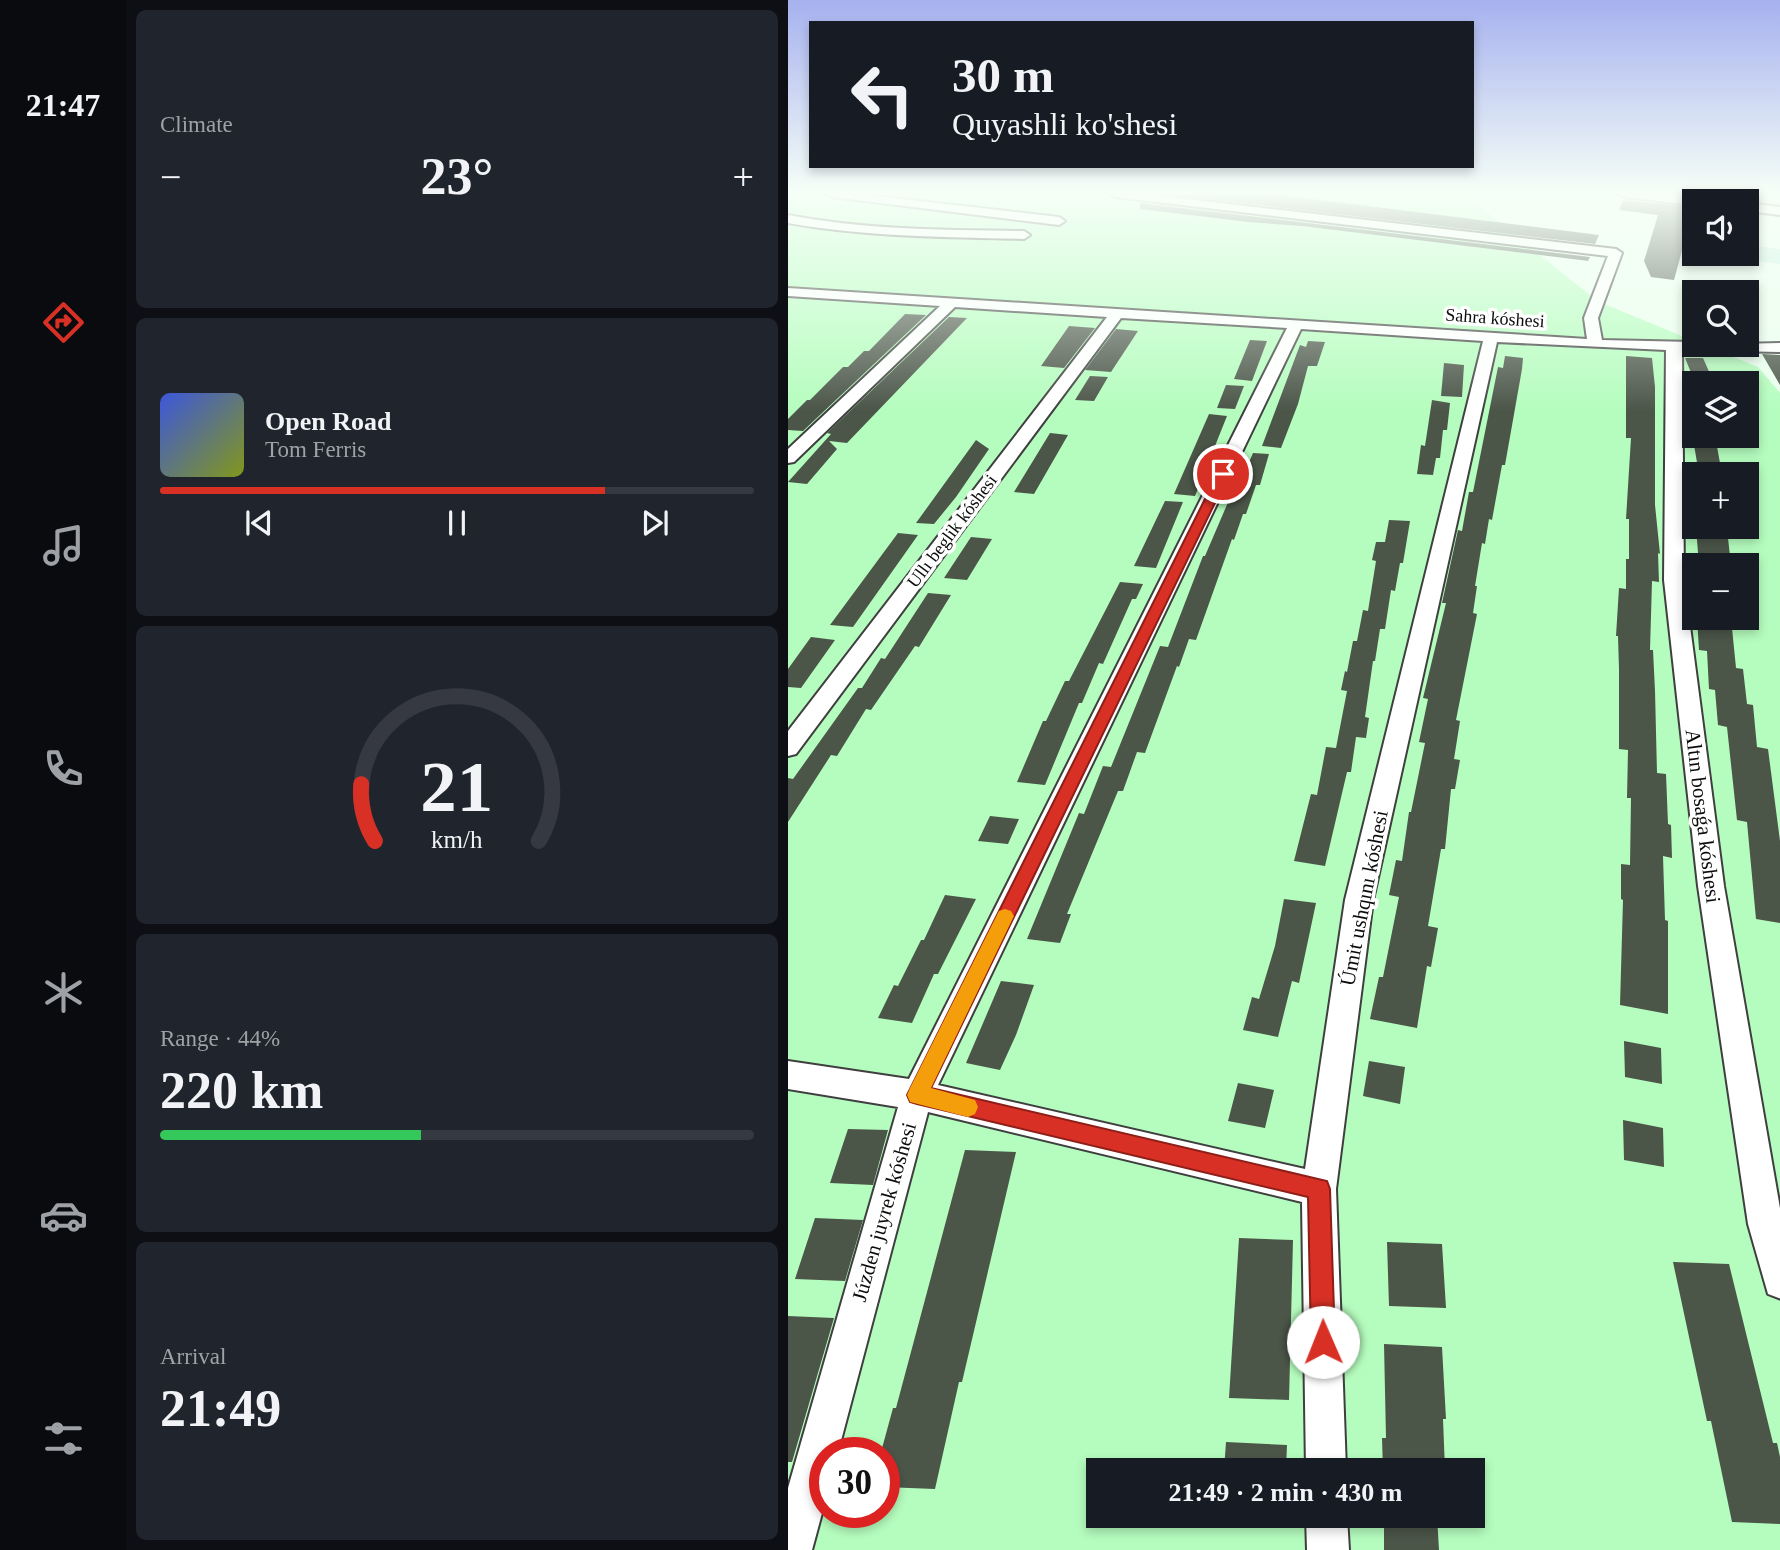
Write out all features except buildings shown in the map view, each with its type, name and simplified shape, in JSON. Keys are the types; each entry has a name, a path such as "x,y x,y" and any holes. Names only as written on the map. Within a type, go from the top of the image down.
{"street":[{"path":"1595,344 1591,318 1611,266"},
{"name":"Sahra kóshesi","path":"789,293 1595,344 1780,348"},
{"path":"788,457 952,302"},
{"name":"Ullı beglik kóshesi","path":"788,748 1117,314"},
{"name":"Júzden juyrek kóshesi","path":"791,1550 917,1095 1296,325"},
{"name":"Úmit ushqını kóshesi","path":"1326,1458 1319,1189 1359,900 1492,337"},
{"name":"Altın bosaǵa kóshesi","path":"1674,346 1674,580 1711,886 1765,1224 1780,1281"},
{"path":"788,1075 917,1095 1319,1189"},
{"path":"1327,1528 1328,1550"}],"sand":[{"path":"788,266 1554,266 1597,301 1682,336 1682,357 1733,357 1758,367 1781,394 1780,1550 788,1550"}],"slow traffic":[{"path":"968,1107 917,1095 1005,916"}],"route":[{"path":"1223,474 917,1095 1319,1189 1323,1342"}]}
